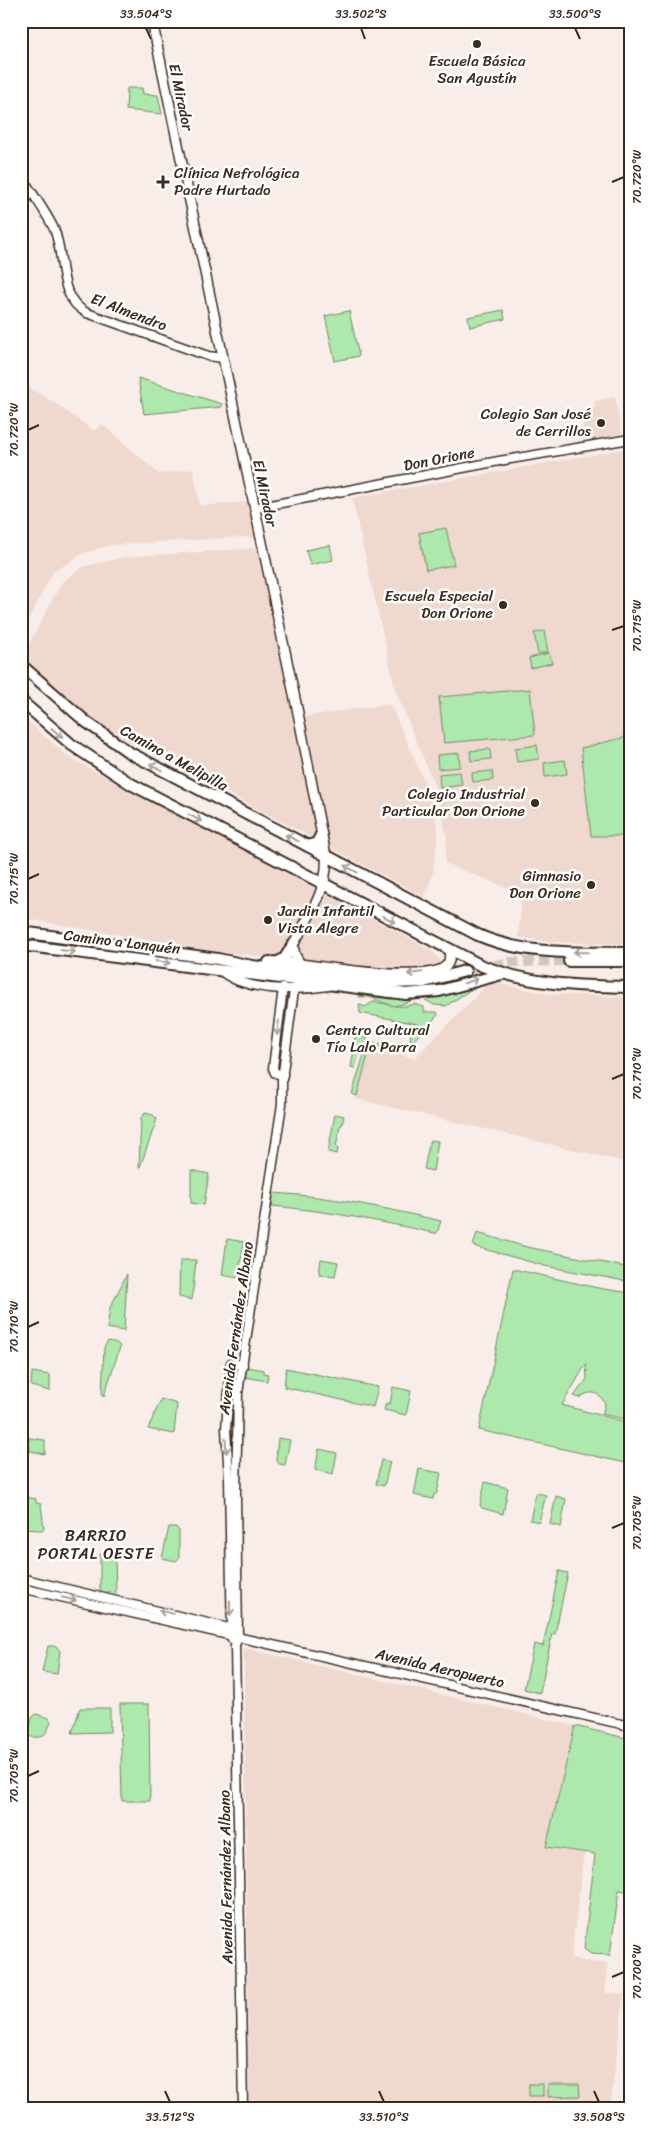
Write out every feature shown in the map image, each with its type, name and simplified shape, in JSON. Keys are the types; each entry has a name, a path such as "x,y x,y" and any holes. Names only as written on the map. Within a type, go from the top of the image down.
{"main road":[{"name":"El Mirador","path":"152,21 326,856 324,885 293,945"},
{"name":"Camino a Melipilla","path":"21,664 85,721 130,753 470,931 496,942 530,950 630,953"},
{"path":"21,700 72,745 117,776 480,965 503,974 533,981 557,984 630,987"},
{"path":"308,846 317,843 321,835"},
{"name":"Camino a Lonquén","path":"21,932 219,964 334,986 385,992 422,993 503,974"},
{"name":"Camino a Lonquén","path":"21,945 219,964"},
{"path":"278,962 285,958 293,945"},
{"path":"293,945 294,955 300,964"},
{"path":"219,964 278,962 381,974 415,974 445,967 449,961 450,950"},
{"path":"569,961 630,961"},
{"path":"219,964 252,966 388,983 430,981 465,971"}],"street":[{"name":"El Almendro","path":"21,176 54,230 66,286 70,297 78,307 87,313 199,352 223,358"},
{"name":"Don Orione","path":"255,508 499,461 630,439"},
{"name":"Camino a Lonquén","path":"219,964 241,981 294,990 334,986"},
{"name":"Avenida Fernández Albano","path":"283,988 273,1068 275,1072 283,1075"},
{"name":"Avenida Fernández Albano","path":"243,2109 236,1636 237,1422 243,1365 282,1104 283,1075 294,990"},
{"name":"Avenida Fernández Albano","path":"236,1636 226,1429 232,1363 243,1365"},
{"name":"Avenida Aeropuerto","path":"21,1578 236,1636"},
{"name":"Avenida Aeropuerto","path":"21,1588 630,1726"}],"shaded area":[{"path":"21,383 53,402 94,431 102,424 159,474 193,469 200,506 247,502 255,538 242,537 111,545 84,553 53,572 21,634"},
{"name":"Colegio San José de Cerrillos","path":"615,397 622,434 586,441 580,411 595,408 594,401"},
{"path":"630,448 630,944 552,942 518,937 522,894 445,863 447,838 437,791 396,692 352,498"},
{"path":"257,548 319,828 311,837 92,722 21,659 62,582 82,567 125,557"},
{"path":"390,704 433,805 438,833 433,872 425,897 329,847 302,717"},
{"path":"21,716 70,758 431,950 442,962 412,969 264,957 213,951 21,918"},
{"path":"490,982 550,994 630,997 630,1163 356,1099 371,1044 414,1059"},
{"path":"21,1572 115,1594 114,1604 21,1583"},
{"path":"244,1648 575,1726 546,1847 584,1853 571,1959 607,1964 605,1993 624,1994 610,2109 249,2109"}],"green space":[{"path":"127,88 142,88 143,94 158,95 162,114 126,110"},
{"path":"503,310 505,319 470,327 468,317"},
{"path":"349,311 359,356 335,361 325,316"},
{"path":"138,378 222,404 222,407 144,414"},
{"path":"446,528 454,565 426,570 419,533"},
{"path":"330,545 333,560 310,565 306,550"},
{"path":"544,631 548,652 538,654 534,633"},
{"path":"549,653 552,663 531,668 529,658"},
{"path":"530,689 535,735 444,743 439,697"},
{"path":"630,736 630,836 591,836 581,748"},
{"path":"537,745 539,759 517,762 515,748"},
{"path":"490,749 491,759 471,761 470,751"},
{"path":"459,753 460,767 438,769 437,755"},
{"path":"565,760 567,774 545,777 544,763"},
{"path":"492,771 493,780 473,782 472,773"},
{"path":"460,772 462,785 440,788 439,774"},
{"path":"479,984 446,1006 434,1005 424,999 393,1006 369,997 359,997 359,995 390,999 410,998"},
{"path":"373,1002 398,1006 414,1004 424,1007 424,1012 437,1012 438,1015 410,1044 411,1031 418,1032 418,1024 360,1013 359,1004 365,1007"},
{"path":"355,1036 368,1038 362,1045 355,1068 351,1067 354,1050 356,1050 358,1044 354,1043"},
{"path":"370,1043 385,1044 399,1049 399,1054 371,1044 357,1096 352,1094 366,1048"},
{"path":"145,1113 153,1115 157,1119 139,1167 141,1118"},
{"path":"335,1114 344,1116 336,1147 338,1148 337,1154 328,1152"},
{"path":"430,1140 438,1141 433,1171 424,1169"},
{"path":"191,1170 209,1174 204,1205 191,1203"},
{"path":"273,1193 378,1207 441,1221 437,1233 434,1233 353,1217 272,1206"},
{"path":"477,1233 527,1247 630,1268 630,1282 545,1266 473,1246"},
{"path":"227,1239 244,1242 238,1278 222,1275"},
{"path":"321,1259 338,1262 335,1276 319,1274"},
{"path":"180,1260 196,1260 192,1300 179,1297"},
{"path":"513,1269 598,1288 630,1293 630,1420 602,1414 605,1404 597,1394 590,1393 579,1398 574,1396 587,1379 586,1364 562,1405 630,1423 630,1464 479,1430"},
{"path":"127,1274 124,1331 107,1328 110,1308"},
{"path":"108,1341 117,1343 120,1347 104,1396 102,1395 104,1347"},
{"path":"247,1367 264,1370 264,1373 268,1374 267,1381 245,1377"},
{"path":"286,1368 378,1387 373,1407 284,1387"},
{"path":"32,1372 50,1375 50,1391 31,1386"},
{"path":"393,1387 411,1391 406,1415 384,1410 386,1403 390,1404"},
{"path":"161,1399 177,1404 174,1434 148,1429"},
{"path":"29,1438 45,1440 45,1454 30,1451"},
{"path":"278,1438 290,1440 285,1465 279,1464 276,1460"},
{"path":"319,1449 337,1453 333,1474 315,1470"},
{"path":"381,1460 390,1462 384,1486 376,1484"},
{"path":"419,1469 441,1473 437,1493 433,1499 414,1495"},
{"path":"485,1482 508,1488 503,1514 482,1508 480,1505"},
{"path":"536,1493 546,1495 539,1522 530,1520"},
{"path":"21,1496 36,1499 36,1503 41,1504 44,1529 24,1529"},
{"path":"556,1496 566,1499 561,1527 550,1524"},
{"path":"169,1527 176,1527 179,1531 179,1558 176,1561 162,1558"},
{"path":"100,1554 115,1557 116,1593 100,1591"},
{"path":"559,1571 568,1573 555,1634 552,1634 540,1693 524,1689 534,1644 543,1646"},
{"path":"48,1646 56,1646 60,1651 57,1674 42,1672"},
{"path":"120,1704 149,1704 150,1801 122,1801"},
{"path":"80,1708 110,1708 110,1732 72,1733"},
{"path":"36,1714 49,1718 51,1722 44,1735 31,1737 28,1734 32,1718"},
{"path":"575,1726 630,1739 630,1892 619,1890 610,1955 591,1954 584,1949 595,1854 546,1847"},
{"path":"529,2084 543,2084 543,2096 529,2096"},
{"path":"548,2084 579,2084 580,2096 548,2097"}],"tunnel":[{"path":"465,971 511,962 569,961"}],"place":[{"name":"Escuela Básica San Agustín","path":"477,44"},
{"name":"Clínica Nefrológica Padre Hurtado","path":"163,182"},
{"name":"Colegio San José de Cerrillos","path":"601,423"},
{"name":"Escuela Especial Don Orione","path":"503,605"},
{"name":"Colegio Industrial Particular Don Orione","path":"535,803"},
{"name":"Gimnasio Don Orione","path":"591,885"},
{"name":"Jardin Infantil Vista Alegre","path":"268,920"},
{"name":"Centro Cultural Tío Lalo Parra","path":"316,1039"}],"district":[{"name":"BARRIO PORTAL OESTE","path":"96,1544"}]}
